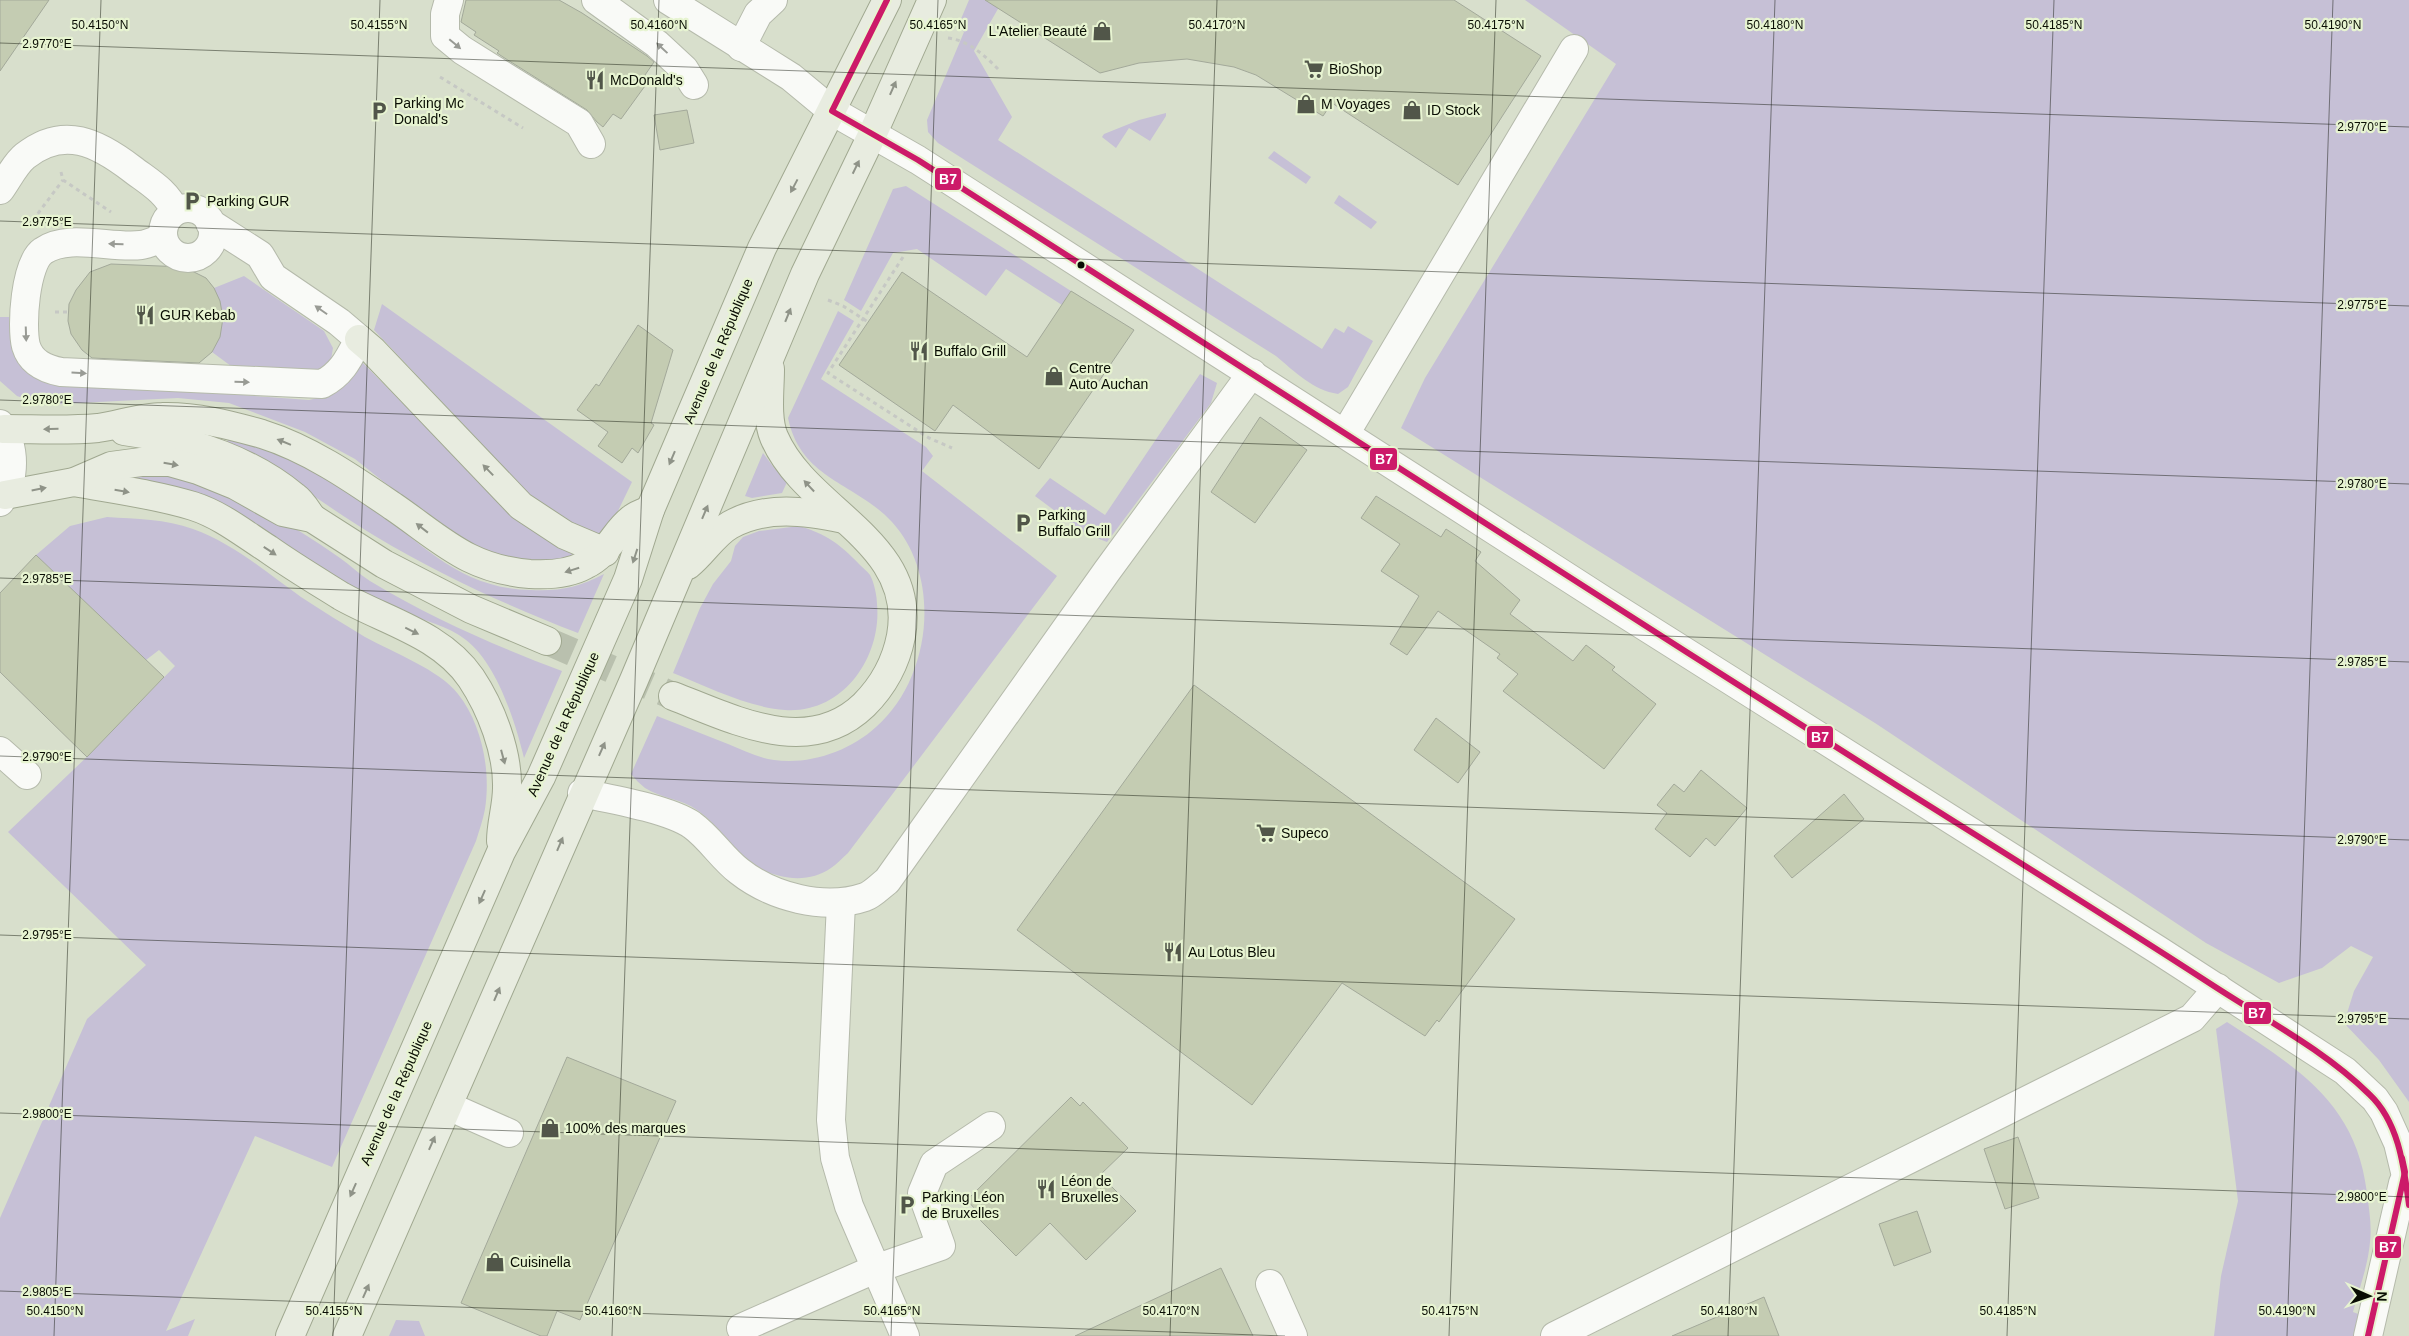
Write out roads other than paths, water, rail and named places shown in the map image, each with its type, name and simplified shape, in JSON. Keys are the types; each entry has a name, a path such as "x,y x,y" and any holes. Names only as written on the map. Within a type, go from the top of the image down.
{"main road":[{"name":"Avenue de la République","path":"290,1336 501,852 541,777 620,597 650,510 762,248 888,0"},
{"path":"346,1336 679,573 809,265 872,133 932,0"},
{"path":"359,340 373,351 521,506 566,535 604,552"},
{"path":"673,696 746,725 773,732 828,727 860,709 871,698 892,665 899,648 903,621 902,605 897,586 886,562 876,548 798,474 774,437 771,425 770,360"},
{"path":"98,428 161,417 206,421 235,427 287,443 342,472 396,508 442,544 488,567 546,575 585,566 604,552 632,518 650,510"},
{"path":"2,426 98,428 163,436 200,446 228,457 264,476 297,497 312,518"},
{"path":"2,498 74,482 111,466 140,462 170,462 198,470 235,485 283,512 312,518 384,564 471,609 547,641"},
{"path":"74,482 159,497 194,506 227,521 343,597 425,637 457,660 471,678 485,704 495,727 505,763 508,789 501,830 501,852"},
{"path":"679,573 730,525 758,514 783,510 845,519"}],"street":[{"path":"449,0 445,14 445,36 462,50 579,122 591,144"},
{"path":"596,0 657,44 684,70 694,85"},
{"path":"668,0 791,77 832,111 872,133 1252,373 1603,600 2218,988 2346,1071 2367,1091 2384,1112 2398,1143 2405,1172 2409,1205"},
{"path":"741,46 766,7 791,0"},
{"path":"1345,434 1574,49"},
{"path":"0,190 24,157 43,145 68,138 86,141 111,153 169,198 175,211"},
{"path":"185,208 195,209 204,214 210,223 213,233 210,243 204,251 195,257 185,258 175,254 168,248 163,238 163,228 168,218 175,211 185,208"},
{"path":"163,238 141,245 62,243 42,251 32,264 27,280 26,346 34,360 46,369 61,372 322,384 334,378 344,368 359,340 339,322 273,277 260,255 210,223"},
{"path":"582,793 661,812 692,825 737,870 760,887 797,899 841,903 867,896 886,881 1252,373"},
{"path":"2,426 10,445 13,462 10,479 2,498"},
{"path":"0,751 27,775"},
{"path":"841,903 840,968 832,1071 832,1130 835,1158 849,1206 906,1336"},
{"path":"1555,1336 2192,1018 2218,988"},
{"path":"448,1106 510,1133"},
{"path":"742,1328 875,1269 941,1246 922,1193 934,1164 991,1126"},
{"path":"2368,1336 2405,1172"},
{"path":"1270,1284 1293,1336"}],"tunnel":[{"path":"547,641 673,696"}],"place":[{"name":"L'Atelier Beauté","path":"1102,31"},
{"name":"BioShop","path":"1314,69"},
{"name":"McDonald's","path":"595,80"},
{"name":"M Voyages","path":"1306,104"},
{"name":"ID Stock","path":"1412,110"},
{"name":"Parking Mc Donald's","path":"379,111"},
{"name":"Parking GUR","path":"192,201"},
{"name":"GUR Kebab","path":"145,315"},
{"name":"Buffalo Grill","path":"919,351"},
{"name":"Centre Auto Auchan","path":"1054,376"},
{"name":"Parking Buffalo Grill","path":"1023,523"},
{"name":"Supeco","path":"1266,833"},
{"name":"Au Lotus Bleu","path":"1173,952"},
{"name":"100% des marques","path":"550,1128"},
{"name":"Léon de Bruxelles","path":"1046,1189"},
{"name":"Parking Léon de Bruxelles","path":"907,1205"},
{"name":"Cuisinella","path":"495,1262"}]}
